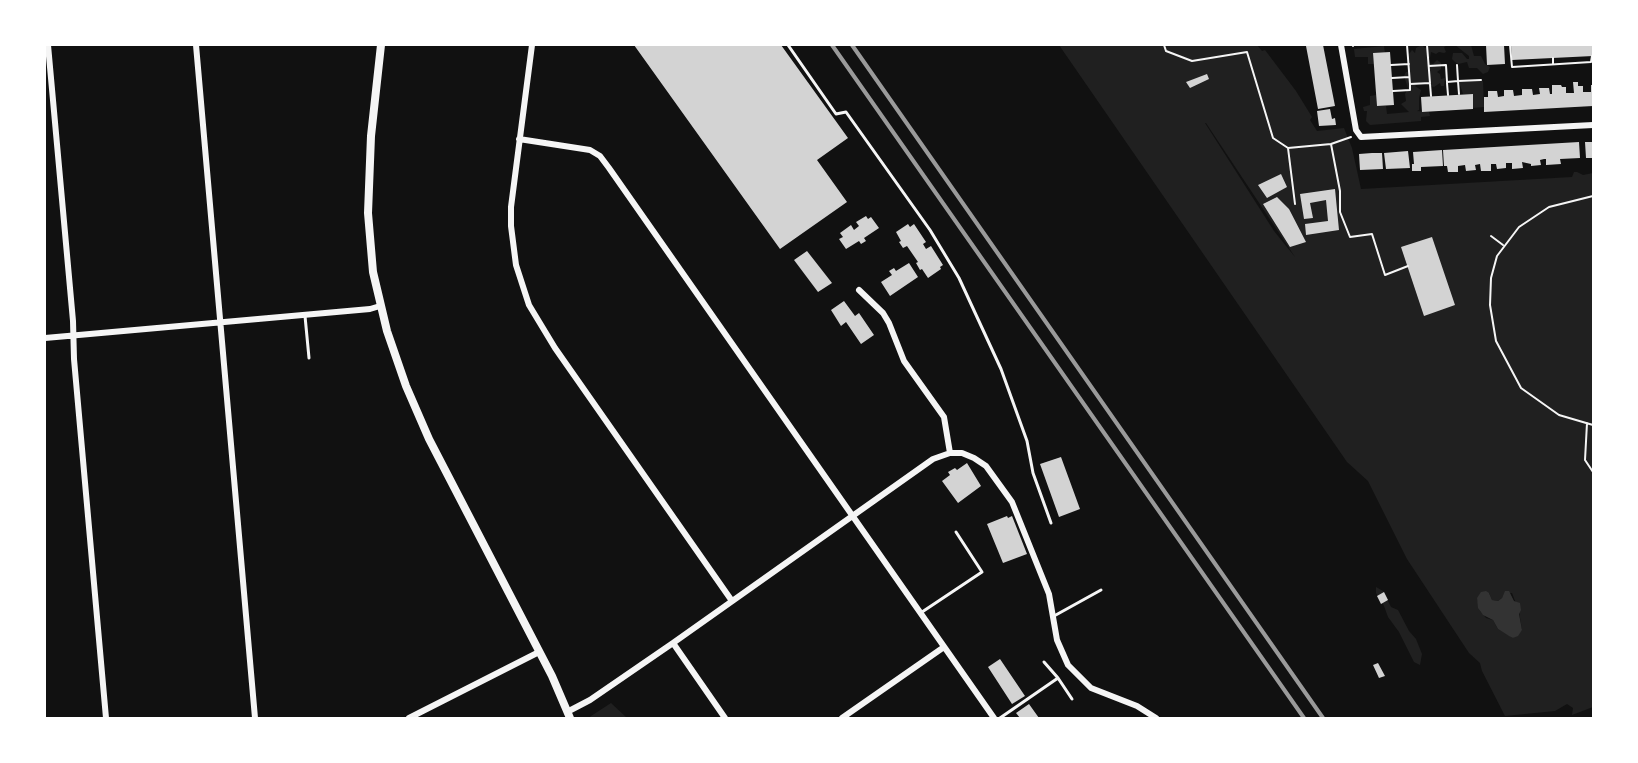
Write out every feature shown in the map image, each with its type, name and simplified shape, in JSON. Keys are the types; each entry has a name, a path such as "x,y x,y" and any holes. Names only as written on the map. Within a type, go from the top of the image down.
{"street":[{"path":"48,45 106,718"},
{"path":"196,45 255,718"},
{"path":"381,45 372,125 368,204 369,239 380,306 395,357 416,411 569,715 933,459 950,453 962,453 986,466 1011,502 1049,594 1057,640 1068,666 1090,688 1137,706 1156,718"},
{"path":"532,45 519,139 511,226 516,265 529,305 555,348 732,601"},
{"path":"1341,45 1358,135 1364,137 1593,125"},
{"path":"519,139 579,147 600,156 994,718"},
{"path":"859,290 883,314 889,323 904,361 945,417 950,453"},
{"path":"45,338 370,309 380,306"},
{"path":"673,643 725,718"},
{"path":"842,718 944,647"},
{"path":"409,718 539,652"}],"lane":[{"path":"788,45 836,114 846,112 930,230 959,278 1001,369 1027,441 1033,473 1051,523"},
{"path":"305,314 309,358"},
{"path":"920,613 982,572 956,532"},
{"path":"1053,616 1101,590"},
{"path":"1044,662 1072,699"},
{"path":"1000,718 1058,678"}],"path":[{"path":"1164,45 1166,51 1192,61 1247,52 1273,138 1288,148 1331,144 1358,135"},
{"path":"1393,92 1410,90 1407,45"},
{"path":"1427,45 1431,96"},
{"path":"1510,45 1512,67 1591,62 1592,56"},
{"path":"1553,58 1553,64"},
{"path":"1391,65 1408,63"},
{"path":"1429,66 1446,65 1448,95"},
{"path":"1457,65 1459,94"},
{"path":"1392,78 1409,77"},
{"path":"1447,82 1481,80"},
{"path":"1410,84 1430,83"},
{"path":"1331,144 1340,192 1340,212 1350,237 1372,234 1385,275 1408,266"},
{"path":"1288,148 1295,204"},
{"path":"1593,195 1550,207 1519,227 1503,245 1497,256 1491,278 1491,305 1496,341 1521,388 1559,415 1593,425"},
{"path":"1491,236 1503,245"},
{"path":"1587,423 1585,460 1593,472"}],"shaded area":[{"path":"1059,45 1257,45 1262,51 1265,50 1296,91 1312,117 1310,120 1317,131 1344,128 1352,148 1361,189 1572,177 1574,172 1583,175 1593,173 1593,707 1572,715 1573,708 1567,704 1555,711 1505,716 1480,663 1469,653 1407,559 1368,481 1347,462","holes":["1206,123 1295,257 1274,231","1489,593 1492,600 1498,601 1504,594 1512,593 1519,611 1522,630 1513,638 1498,629 1493,620 1486,618 1480,611 1477,598"]},
{"path":"1422,45 1425,48 1432,45 1448,45 1444,47 1446,52 1436,54 1431,52 1430,58 1427,58 1428,63 1433,64 1437,60 1441,63 1441,69 1437,72 1441,79 1445,78 1444,86 1440,83 1434,87 1421,82 1415,86 1421,90 1417,111 1429,112 1430,116 1421,117 1421,121 1370,125 1366,121 1367,111 1364,111 1363,107 1370,105 1370,96 1376,95 1377,106 1386,106 1387,114 1409,112 1401,104 1406,101 1405,94 1408,88 1404,76 1410,71 1409,54 1412,50 1415,53 1416,48"},
{"path":"1455,45 1471,45 1474,56 1481,56 1485,64 1490,67 1488,72 1483,74 1477,68 1469,68 1467,62 1458,64 1455,62 1452,59 1453,53 1462,53 1467,59 1469,56"},
{"path":"1384,46 1385,53 1373,53 1374,64 1368,64 1368,57 1355,57 1354,49"},
{"path":"1483,81 1484,107 1473,108 1472,94 1463,94 1459,82"},
{"path":"1376,587 1383,591 1391,607 1398,610 1416,639 1422,654 1420,665 1414,662 1399,632 1388,617 1376,593"},
{"path":"1486,591 1492,600 1498,601 1505,591 1509,591 1514,601 1520,603 1519,614 1522,630 1518,636 1513,638 1498,629 1493,620 1483,615 1478,608 1477,598 1481,592"},
{"path":"611,703 627,718 589,718 591,716"}],"building":[{"path":"634,45 781,45 848,138 817,160 847,202 780,249"},
{"path":"1323,45 1335,106 1318,109 1306,46"},
{"path":"1486,45 1504,45 1505,64 1487,65"},
{"path":"1511,45 1593,45 1593,56 1512,60"},
{"path":"1390,52 1394,105 1377,106 1373,53"},
{"path":"1207,74 1209,79 1190,88 1186,82"},
{"path":"1573,82 1578,82 1578,86 1583,86 1583,92 1591,92 1591,85 1593,85 1593,106 1484,112 1484,97 1488,97 1488,91 1497,91 1498,97 1504,96 1504,90 1513,90 1514,96 1522,95 1522,89 1532,89 1533,95 1540,94 1539,88 1549,88 1552,94 1552,85 1561,85 1566,87 1566,93 1574,93"},
{"path":"1473,94 1473,109 1422,112 1421,97"},
{"path":"1330,109 1336,125 1319,126 1317,111"},
{"path":"1579,142 1580,158 1560,159 1561,164 1546,165 1546,159 1544,159 1540,160 1541,165 1531,166 1531,164 1522,162 1523,168 1512,169 1512,163 1506,163 1506,168 1497,169 1496,164 1491,164 1491,171 1481,171 1480,164 1475,165 1476,170 1466,171 1465,165 1458,166 1458,172 1448,172 1447,166 1444,166 1443,150"},
{"path":"1585,142 1593,142 1593,158 1586,158"},
{"path":"1442,150 1443,166 1421,167 1421,171 1412,171 1413,152"},
{"path":"1408,151 1410,168 1386,169 1384,153"},
{"path":"1382,153 1383,169 1360,170 1359,154"},
{"path":"1281,174 1287,187 1267,198 1258,185"},
{"path":"1335,189 1339,230 1306,235 1305,224 1328,221 1326,200 1310,203 1313,218 1304,219 1300,194"},
{"path":"1277,197 1289,209 1306,242 1290,247 1263,204"},
{"path":"866,216 868,219 871,217 879,228 864,238 866,241 861,244 859,241 846,249 839,239 843,237 840,233 851,225 854,230 859,226 856,222"},
{"path":"908,224 910,227 914,224 926,242 923,244 926,249 931,246 943,265 928,278 922,269 920,270 916,263 918,262 907,246 903,248 899,242 901,241 896,232"},
{"path":"1432,237 1455,305 1424,316 1401,247"},
{"path":"807,251 832,283 818,292 794,260"},
{"path":"909,263 918,277 890,296 881,282 892,275 889,271 894,268 896,271"},
{"path":"844,301 855,316 859,313 874,335 861,344 846,322 841,326 831,310"},
{"path":"1061,457 1080,509 1059,517 1040,464"},
{"path":"967,463 981,486 958,503 942,481 950,475 948,472 955,468 957,470"},
{"path":"1007,516 1008,518 1012,516 1027,554 1003,563 987,524"},
{"path":"1384,592 1388,600 1381,604 1377,596"},
{"path":"1000,659 1025,696 1012,704 988,667"},
{"path":"1378,663 1385,676 1379,678 1373,665"},
{"path":"1029,704 1039,718 1020,718 1016,713"}],"railway":[{"path":"832,45 1304,718"},
{"path":"852,45 1323,718"}]}
